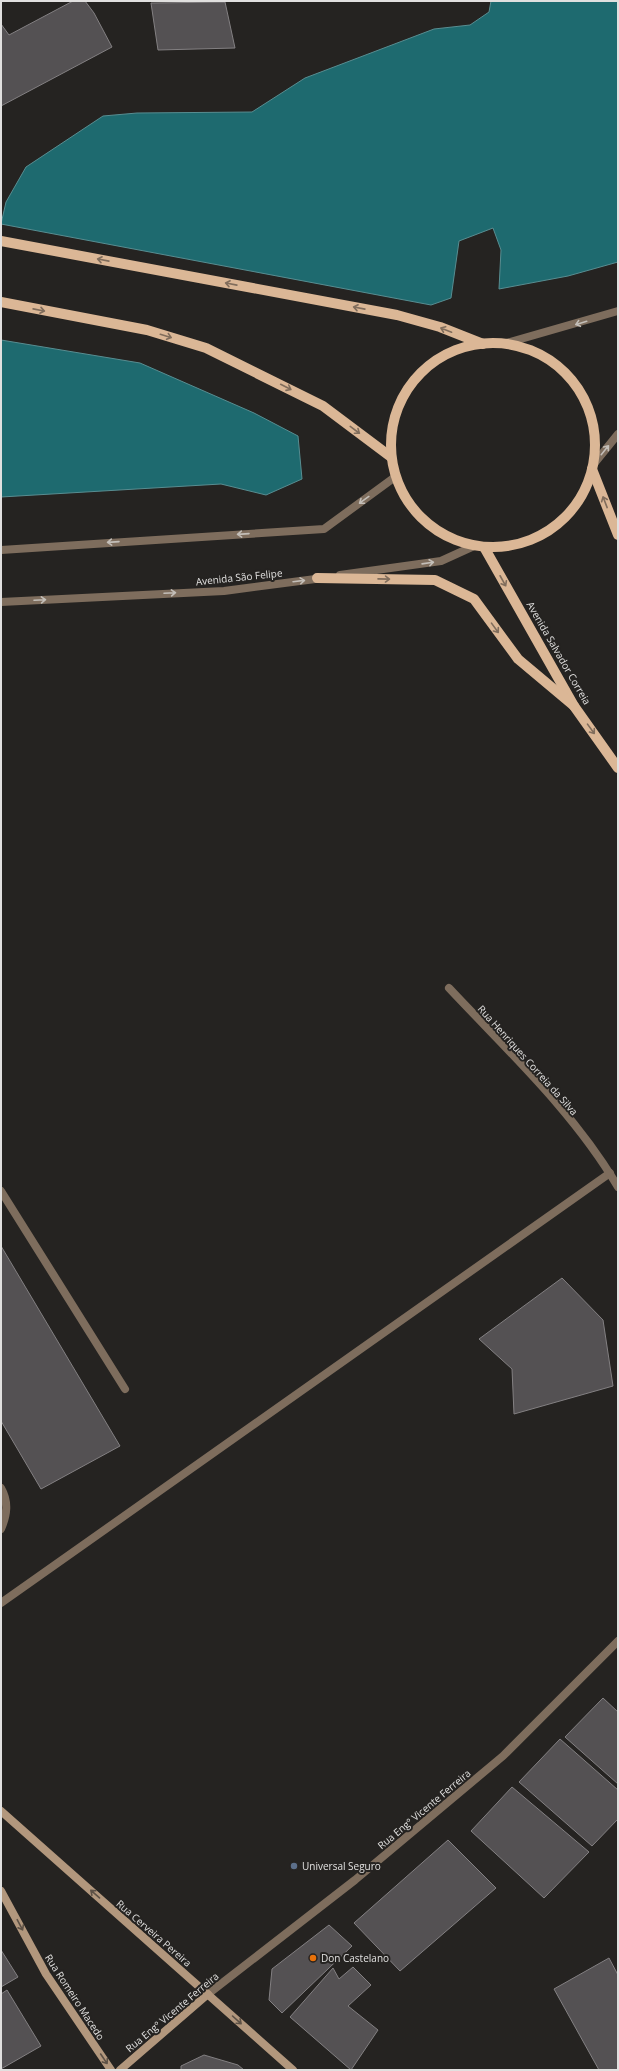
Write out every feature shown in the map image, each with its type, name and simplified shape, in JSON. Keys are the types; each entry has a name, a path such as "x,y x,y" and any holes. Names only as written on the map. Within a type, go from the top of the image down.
{"main road":[{"path":"2,241 397,315 440,327 483,344"},
{"path":"1,302 147,330 206,348 323,406 391,457"},
{"path":"483,344 503,344 522,348 540,355 556,364 570,377 589,409 595,446 593,467 586,486 577,502 566,516 552,528 537,537 520,544 502,547 479,546 440,533 425,522 402,494 395,477 391,457 391,437 395,417 402,398 413,382 428,367 444,356 463,348 483,344"},
{"path":"593,467 618,535"},
{"name":"Avenida Salvador Correia","path":"479,546 574,706 618,768"},
{"path":"317,578 435,580 474,599 518,660 574,706"},
{"name":"Rua Cerveira Pereira","path":"1,1811 293,2070"},
{"name":"Rua Romeiro Macedo","path":"1,1891 46,1974 111,2070"},
{"name":"Rua Engº Vicente Ferreira","path":"120,2070 208,1994"}],"street":[{"path":"503,344 618,311"},
{"path":"593,467 618,434"},
{"path":"1,550 324,528 395,477"},
{"name":"Avenida São Felipe","path":"1,602 224,591 441,561 479,546"},
{"name":"Rua Henriques Correia da Silva","path":"449,988 561,1108 610,1173 618,1187"},
{"path":"1,1602 610,1173"},
{"path":"1,1191 125,1389"},
{"path":"1,1488 6,1497 6,1517 1,1529"},
{"name":"Rua Engº Vicente Ferreira","path":"208,1994 355,1880 503,1756 618,1641"}],"water":[{"path":"491,1 618,1 618,262 568,276 499,289 501,250 493,228 459,241 451,298 431,305 1,224 6,202 26,167 103,116 137,113 252,112 305,78 434,29 470,25 489,12"},
{"path":"1,340 140,363 254,413 298,436 302,479 266,495 221,484 1,497"}],"building":[{"path":"73,1 85,1 94,13 112,47 1,106 1,24 9,35"},
{"path":"225,2 235,48 158,50 151,3"},
{"path":"1,1246 120,1446 41,1489 1,1421"},
{"path":"562,1278 603,1320 613,1386 514,1414 512,1369 479,1339"},
{"path":"603,1698 618,1712 618,1784 565,1737"},
{"path":"560,1739 618,1790 618,1819 592,1846 519,1782"},
{"path":"512,1787 589,1852 544,1898 471,1831"},
{"path":"448,1840 496,1888 400,1971 354,1923"},
{"name":"Don Castelano","path":"329,1925 352,1946 282,2013 269,2000 272,1969"},
{"path":"1,1950 18,1977 1,1987"},
{"path":"609,1958 618,1975 618,2070 599,2070 554,1989"},
{"path":"353,1967 371,1985 348,2006 378,2030 351,2070 290,2017 333,1968 339,1979"},
{"path":"7,1990 41,2046 1,2069 1,1994"},
{"path":"204,2055 238,2065 244,2070 181,2070 181,2066"}],"place":[{"name":"Universal Seguro","path":"294,1866"},
{"name":"Don Castelano","path":"313,1958"}]}
